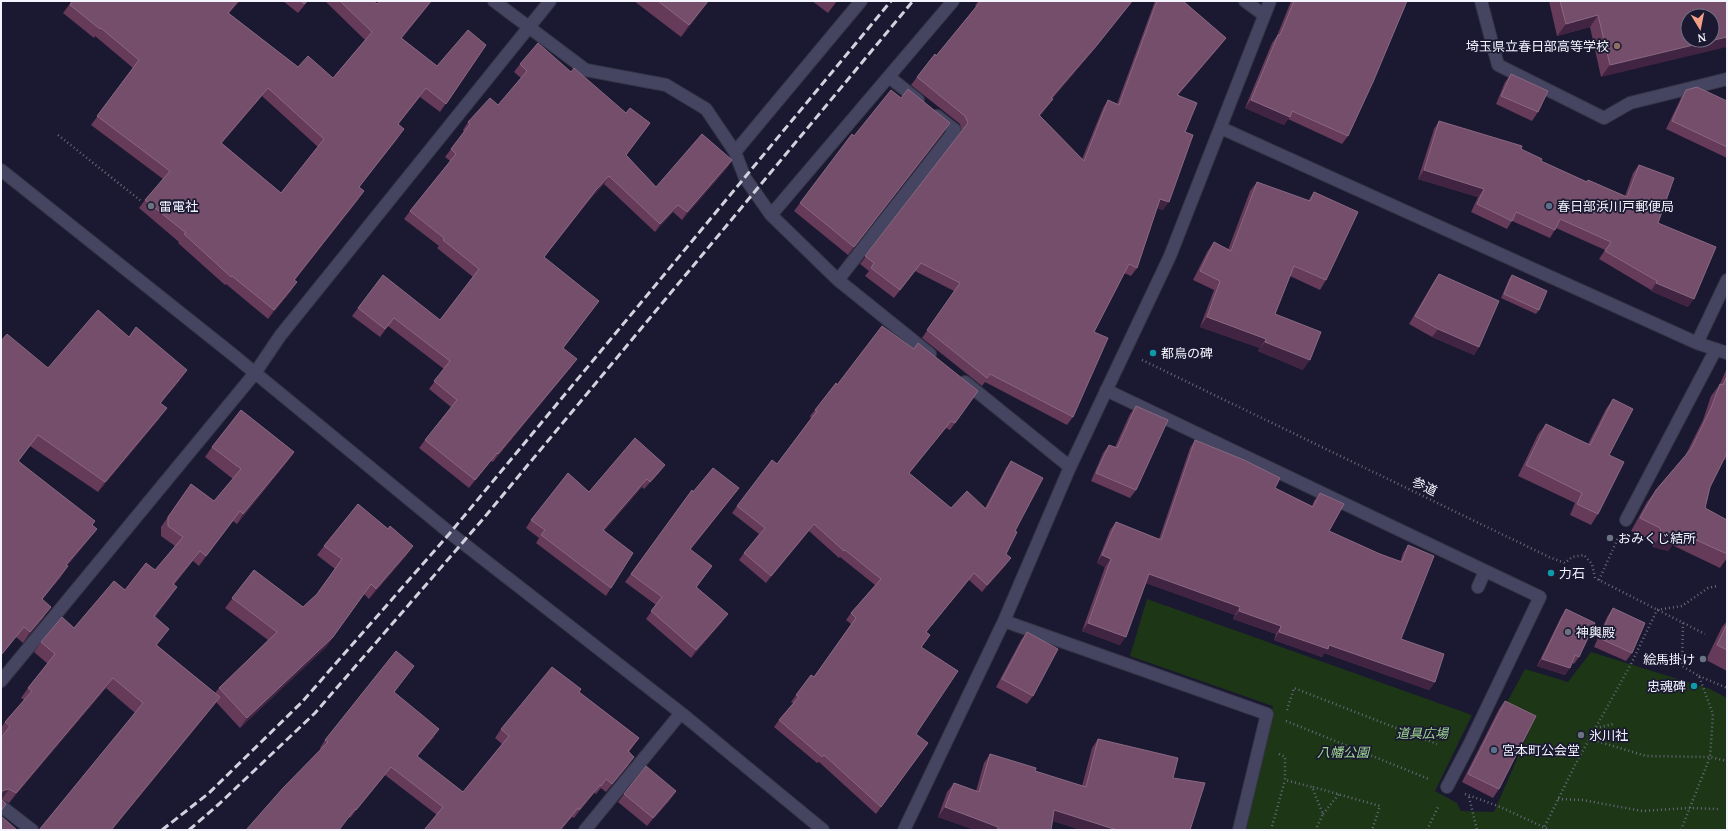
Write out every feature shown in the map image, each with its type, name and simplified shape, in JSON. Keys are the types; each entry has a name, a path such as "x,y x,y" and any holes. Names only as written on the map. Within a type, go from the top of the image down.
{"street":[{"path":"494,1 529,29 586,70 666,85 706,109 735,152 745,178 771,215 838,280 942,364"},
{"path":"1,681 254,373 280,336 529,29 550,1"},
{"path":"735,152 862,1"},
{"path":"771,215 953,1"},
{"path":"1245,1 1264,15"},
{"path":"904,830 1004,621 1070,467 1170,256 1270,1"},
{"path":"1481,1 1498,65 1604,118 1630,104 1727,79"},
{"path":"838,280 954,130 889,77"},
{"path":"1221,128 1697,343 1721,351 1626,520"},
{"path":"1,170 450,533 681,713 823,830"},
{"path":"1697,343 1727,280"},
{"path":"954,374 1070,467"},
{"path":"1106,390 1540,597 1469,746 1447,787"},
{"path":"1478,587 1485,571"},
{"path":"1004,621 1267,714 1239,830"},
{"path":"586,830 681,713"},
{"path":"1,806 32,830"}],"path":[{"path":"58,135 141,202"},
{"name":"参道","path":"1144,361 1549,557 1565,563 1572,557 1584,555 1592,564 1595,578 1599,580"},
{"path":"1626,520 1599,580 1705,634"},
{"path":"1657,610 1682,606 1708,588 1717,586"},
{"path":"1543,828 1631,664 1657,610"},
{"path":"1683,622 1682,666 1699,676 1727,688"},
{"path":"1681,830 1710,758 1713,714 1699,676"},
{"path":"1290,702 1294,688 1437,744"},
{"path":"1267,714 1469,796 1498,806 1550,830"},
{"path":"1596,728 1613,724"},
{"path":"1590,738 1646,756 1710,758 1727,761"},
{"path":"1259,746 1285,757 1285,780 1271,830"},
{"path":"1285,780 1380,806 1372,830"},
{"path":"1312,787 1323,814"},
{"path":"1427,830 1447,787"},
{"path":"1316,829 1323,814 1339,794"},
{"path":"1469,796 1477,830"},
{"path":"1558,799 1583,800 1642,812 1690,808 1720,809"}],"green space":[{"path":"1147,599 1472,715 1435,791 1457,803 1461,811 1494,812 1533,722 1506,704 1525,669 1568,682 1591,652 1710,689 1727,698 1727,830 1246,830 1273,706 1130,656"}],"building":[{"path":"72,1 238,1 228,13 298,67 308,56 333,78 372,32 340,1 373,1 377,4 380,1 431,1 401,38 437,66 468,30 486,45 446,104 426,88 398,124 404,129 359,187 364,191 294,280 297,282 274,310 232,276 231,277 184,234 186,233 145,200 170,171 97,116 139,60 101,28 100,29 70,5","holes":["268,88 324,139 281,193 221,143"]},
{"path":"658,1 708,1 689,25"},
{"path":"981,1 1132,1 1097,45 1051,98 1053,99 1039,115 1084,161 1108,100 1119,105 1157,1 1183,1 1226,38 1177,95 1197,103 1185,132 1193,135 1169,202 1160,199 1137,268 1129,264 1094,332 1108,338 1073,417 990,374 987,378 927,330 960,283 921,263 900,290 871,268 874,263 865,256 968,123 965,116 917,77"},
{"path":"1294,1 1407,1 1373,82 1348,136 1292,111 1290,117 1251,100"},
{"path":"1560,1 1727,1 1727,37 1720,39 1720,8 1680,8 1681,48 1610,65 1598,15 1566,24"},
{"path":"538,43 571,72 574,68 626,113 630,108 650,123 626,155 656,187 702,134 732,160 687,212 678,205 660,224 609,176 596,190 544,257 599,301 563,348 577,359 475,480 425,440 457,400 434,381 450,361 394,318 385,329 358,308 383,275 440,320 479,269 443,240 444,238 410,211 456,154 451,149 470,124 468,122 490,98 498,105 527,71 520,64"},
{"path":"1511,74 1548,91 1538,112 1501,96"},
{"path":"1697,87 1727,101 1727,147 1672,121 1686,90"},
{"path":"908,89 950,123 854,247 800,203 852,134 854,136 891,90 901,98"},
{"path":"1439,121 1522,146 1521,149 1542,159 1541,161 1587,182 1588,180 1627,197 1639,165 1674,178 1658,223 1716,247 1694,299 1656,283 1657,281 1605,251 1611,242 1560,219 1555,230 1516,212 1512,221 1477,204 1484,189 1424,170"},
{"path":"1257,182 1310,201 1314,192 1358,212 1326,280 1294,266 1275,314 1321,332 1310,360 1265,342 1266,339 1207,317 1220,281 1200,271 1214,242 1231,251"},
{"path":"1439,274 1499,301 1479,347 1438,329 1415,316"},
{"path":"1512,275 1547,291 1539,310 1504,294"},
{"path":"98,310 129,337 136,327 187,370 160,403 167,408 105,482 38,435 18,461 95,521 92,525 97,529 66,565 68,566 42,599 51,607 30,632 24,627 1,655 1,341 7,334 48,368"},
{"path":"882,326 914,349 918,343 978,391 955,423 951,421 909,473 951,508 967,491 986,509 1011,461 1043,478 1015,531 1017,532 1006,554 1011,558 987,585 974,573 926,632 930,635 921,647 958,671 916,734 928,743 881,807 824,755 822,757 779,720 799,697 796,695 811,675 814,677 856,618 851,613 881,579 845,550 844,551 814,524 771,576 744,553 765,528 737,506 772,460 777,464 817,411 815,410 836,383 837,385"},
{"path":"1727,376 1727,453 1710,487 1705,508 1727,520 1727,554 1681,533 1677,539 1661,534 1660,528 1640,518 1656,490 1691,449 1711,408 1720,384 1723,385"},
{"path":"1613,399 1633,409 1609,455 1624,462 1598,514 1577,504 1582,493 1526,465 1546,424 1590,445"},
{"path":"1136,406 1168,420 1136,490 1096,473 1109,445 1117,448"},
{"path":"241,410 294,452 243,514 240,511 206,556 200,551 173,584 177,587 154,616 169,629 156,645 220,697 111,830 39,830 143,703 113,678 16,793 9,789 2,791 1,798 1,738 10,726 5,722 32,691 28,688 55,654 41,642 62,617 74,628 114,581 125,590 146,563 155,570 183,537 168,526 168,517 191,484 214,501 241,469 212,447"},
{"path":"635,438 665,465 650,482 647,479 603,530 633,553 611,588 541,535 545,530 531,520 568,473 589,492"},
{"path":"1195,440 1244,460 1280,478 1275,488 1313,507 1320,493 1344,504 1329,531 1380,554 1402,562 1408,545 1434,556 1401,639 1444,654 1435,682 1329,645 1328,649 1279,632 1281,626 1239,611 1240,607 1149,574 1126,637 1088,623 1111,559 1102,555 1116,522 1161,540"},
{"path":"713,468 739,488 690,549 712,566 696,587 728,614 696,650 651,611 662,597 631,574 692,490 693,492"},
{"path":"358,504 388,529 390,526 413,546 376,589 371,584 333,637 247,718 219,688 277,632 232,598 254,570 303,607 317,594 342,559 324,546"},
{"path":"1613,608 1645,623 1632,653 1599,638"},
{"path":"1566,609 1595,623 1579,657 1575,655 1570,668 1542,659"},
{"path":"1727,624 1727,650 1717,645"},
{"path":"1027,632 1058,649 1033,696 1002,679"},
{"path":"396,651 414,666 394,692 439,729 417,756 463,792 509,736 501,729 552,667 581,689 579,692 639,738 628,751 634,757 612,784 606,779 579,810 578,808 560,830 424,830 443,807 391,767 339,830 246,830 283,788 328,742 325,740"},
{"path":"1505,701 1536,716 1499,789 1468,774"},
{"path":"1098,739 1178,758 1173,778 1205,783 1190,830 1117,830 1054,810 1051,830 998,830 998,827 945,807 954,783 979,792 990,754 1036,768 1035,771 1086,787"},
{"path":"646,766 676,791 653,818 624,794"},
{"path":"1,799 6,804 1,811"},
{"path":"1,816 17,830 1,830"}],"railway":[{"path":"162,830 209,793 302,702 450,533 891,1"},
{"path":"189,830 219,804 315,713 483,519 913,1"}],"place":[{"name":"埼玉県立春日部高等学校","path":"1617,46"},
{"name":"雷電社","path":"151,206"},
{"name":"春日部浜川戸郵便局","path":"1549,206"},
{"name":"都鳥の碑","path":"1153,353"},
{"name":"おみくじ結所","path":"1610,538"},
{"name":"力石","path":"1551,573"},
{"name":"神輿殿","path":"1568,632"},
{"name":"絵馬掛け","path":"1703,659"},
{"name":"忠魂碑","path":"1694,686"},
{"name":"氷川社","path":"1581,735"},
{"name":"宮本町公会堂","path":"1494,750"}],"park label":[{"name":"道具広場","path":"1422,733"},
{"name":"八幡公園","path":"1343,752"}]}
